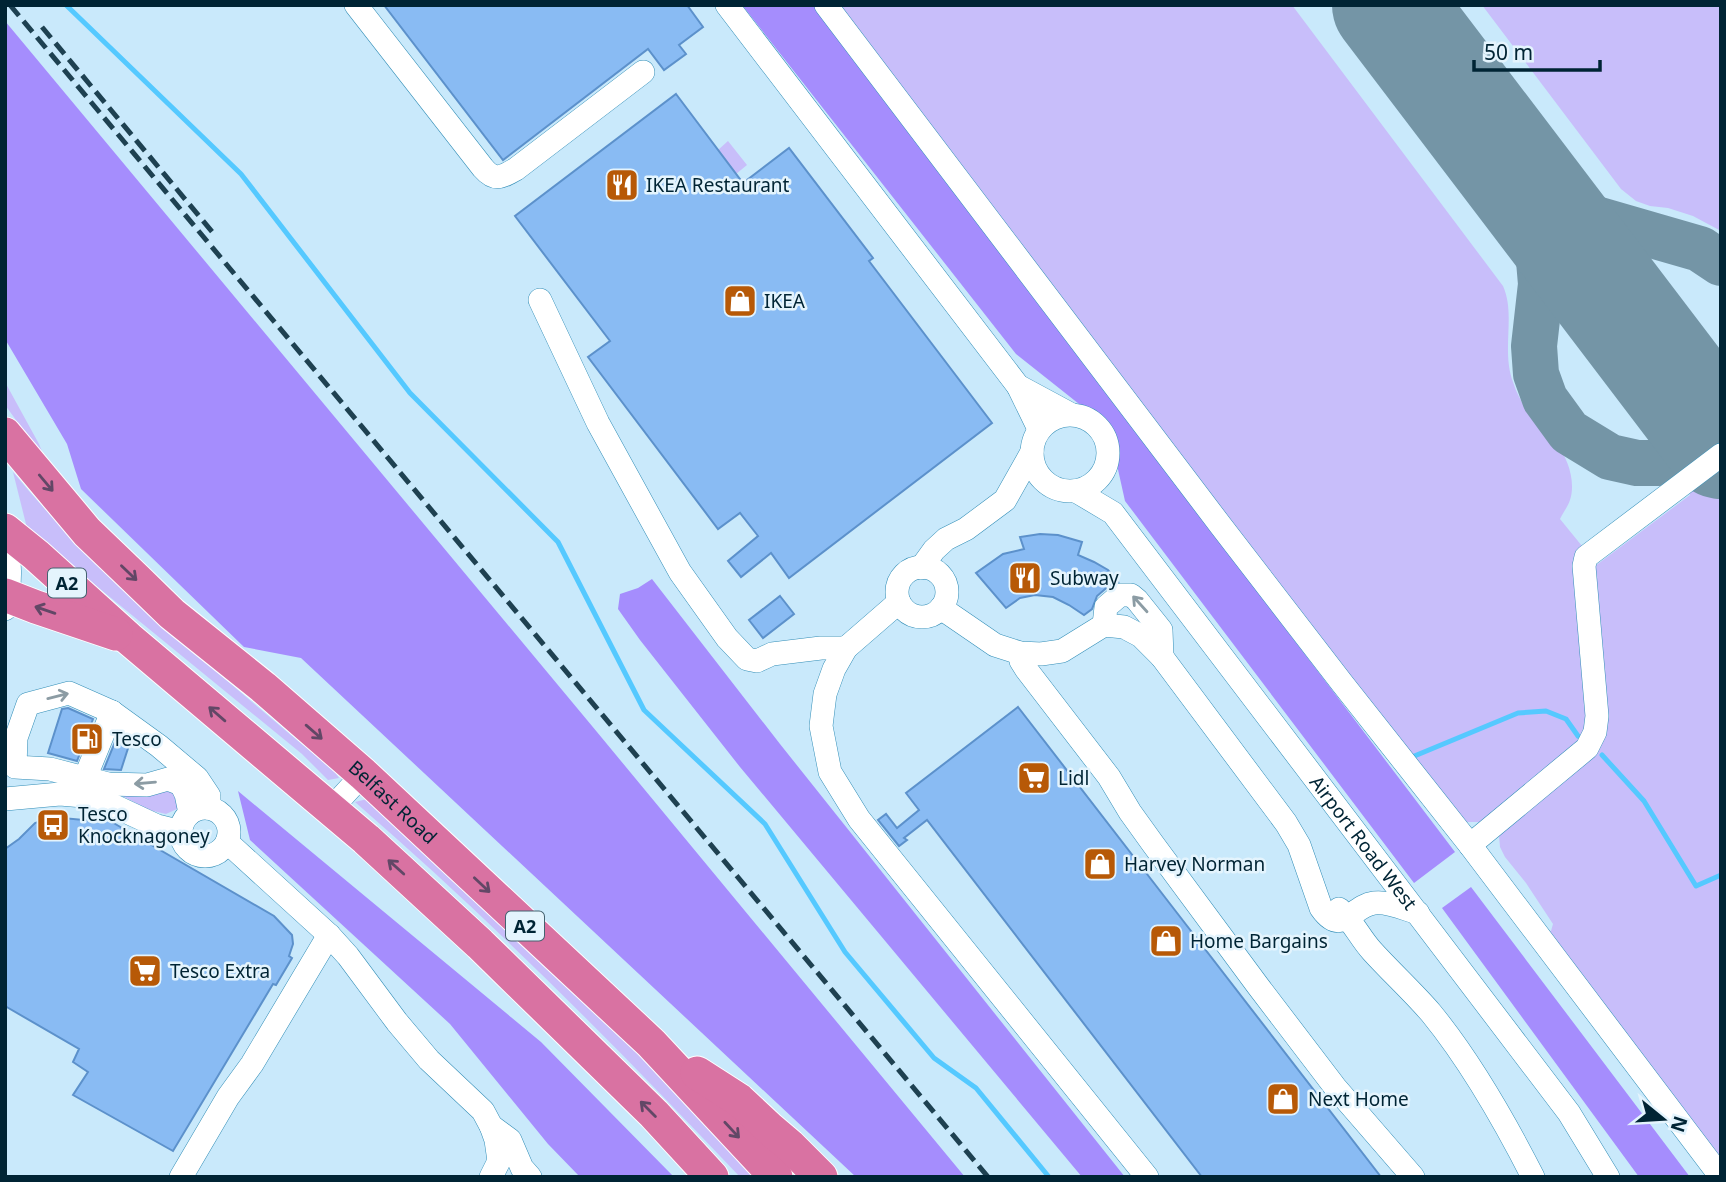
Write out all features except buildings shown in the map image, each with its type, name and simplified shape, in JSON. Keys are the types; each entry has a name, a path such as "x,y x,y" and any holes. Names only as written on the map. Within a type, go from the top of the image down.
{"highway":[{"name":"Belfast Road","path":"5,434 87,532 172,614 263,687 363,774 651,1043 776,1177"},
{"name":"A2","path":"5,531 366,839 480,944 654,1114 712,1177"},
{"path":"6,600 128,638"},
{"path":"651,1043 739,1100 821,1177"}],"street":[{"path":"727,5 1018,386 1039,429"},
{"path":"826,5 1221,526 1470,845 1721,1177"},
{"path":"359,6 488,175 493,177 516,169 643,72"},
{"path":"540,300 598,423 655,528 680,572 727,638 747,659 757,661 772,654 846,648"},
{"path":"1018,386 1070,414 1092,421 1101,429 1108,451 1113,513"},
{"path":"1066,489 1046,483 1033,465 1032,452 1039,429 1048,421 1070,414"},
{"path":"931,573 934,550 1005,500 1032,452"},
{"path":"1470,845 1587,748 1595,732 1597,716 1584,566 1586,557 1721,455"},
{"path":"1005,500 1086,487 1102,473 1107,463"},
{"name":"Airport Road West","path":"1066,489 1113,513 1569,1113 1608,1177"},
{"path":"5,531 11,565 6,600"},
{"path":"913,569 931,573 946,585 945,601 935,614 927,617 911,615 899,603 897,595 901,579 913,569"},
{"path":"1104,625 1106,607 1120,595 1131,595 1161,630 1162,657"},
{"path":"899,603 846,648 834,669 825,694 821,726 830,772 859,819 1147,1177"},
{"path":"941,608 995,645 1020,653 1062,651 1104,625 1124,627 1141,636 1162,657 1286,823 1299,845 1317,892 1332,902 1342,920 1430,1013 1455,1046 1478,1079 1533,1177"},
{"path":"1020,653 1026,669 1109,777 1130,812 1258,986 1335,1087 1413,1177"},
{"path":"9,797 60,794 95,797 158,826 194,818 216,811 226,821 229,835 227,842 216,853 209,855 201,856 188,849 183,843 194,818 209,796 197,778 112,712 69,693 28,704 16,738 15,767 50,769 108,783 147,785 168,779 181,784 194,818"},
{"path":"85,778 112,712"},
{"path":"330,810 363,774"},
{"path":"227,842 329,935 429,1060 483,1111 496,1140 499,1161 493,1176"},
{"path":"1342,920 1367,904 1377,902 1418,913"},
{"path":"181,1177 329,935"},
{"path":"491,1126 510,1140 526,1174"}],"shaded area":[{"path":"742,5 817,5 1087,367 1455,852 1414,883 1125,501 1113,447 1103,423 1016,354"},
{"path":"833,5 1292,5 1503,286 1508,309 1508,358 1515,388 1533,419 1560,449 1571,478 1572,493 1560,519 1582,546 1590,731 1482,822 1467,822 1451,813"},
{"path":"1482,5 1721,5 1721,231 1693,216 1636,201 1621,189"},
{"path":"5,21 965,1177 856,1177 301,658 244,647 81,489 67,444 5,339"},
{"path":"728,141 747,165 736,174 718,150"},
{"path":"5,382 39,444 46,461 5,405"},
{"path":"1721,465 1721,1167 1535,927 1551,931 1553,924 1505,857 1499,836 1505,827 1586,754 1591,569 1690,495 1688,490"},
{"path":"13,472 117,583 202,659 333,769 339,778 328,780 302,754 27,528"},
{"path":"652,579 1125,1177 1082,1177 740,767 618,609 620,594 638,588"},
{"path":"163,787 173,791 179,800 177,809 166,814 149,810 117,793"},
{"path":"238,791 541,1042 674,1177 580,1177 548,1144 450,1024 250,840"},
{"path":"371,798 623,1035 757,1177 740,1177 552,985 455,892 355,802"},
{"path":"1471,887 1690,1177 1639,1177 1442,908"}],"waterway":[{"path":"66,5 241,174 410,393 558,542 644,710 765,824 845,952 934,1058 976,1088 1049,1177"},
{"path":"1412,757 1518,713 1546,711 1566,719 1578,736"},
{"path":"1602,755 1644,801 1696,886 1721,875"}],"taxiway":[{"path":"1721,263 1700,249 1579,214 1551,201 1521,181 1533,219 1541,284 1534,346 1536,374 1545,399 1569,432 1610,457 1637,463 1659,463 1689,455 1721,435"}],"runway":[{"path":"1388,5 1721,443"}],"railway":[{"path":"10,5 988,1177"},
{"path":"42,27 214,234"}],"place":[{"name":"IKEA Restaurant","path":"622,185"},
{"name":"IKEA","path":"740,301"},
{"name":"Subway","path":"1025,578"},
{"name":"Tesco","path":"87,739"},
{"name":"Lidl","path":"1034,778"},
{"name":"Tesco Knocknagoney","path":"53,825"},
{"name":"Harvey Norman","path":"1100,864"},
{"name":"Home Bargains","path":"1166,941"},
{"name":"Tesco Extra","path":"145,971"},
{"name":"Next Home","path":"1283,1099"}]}
